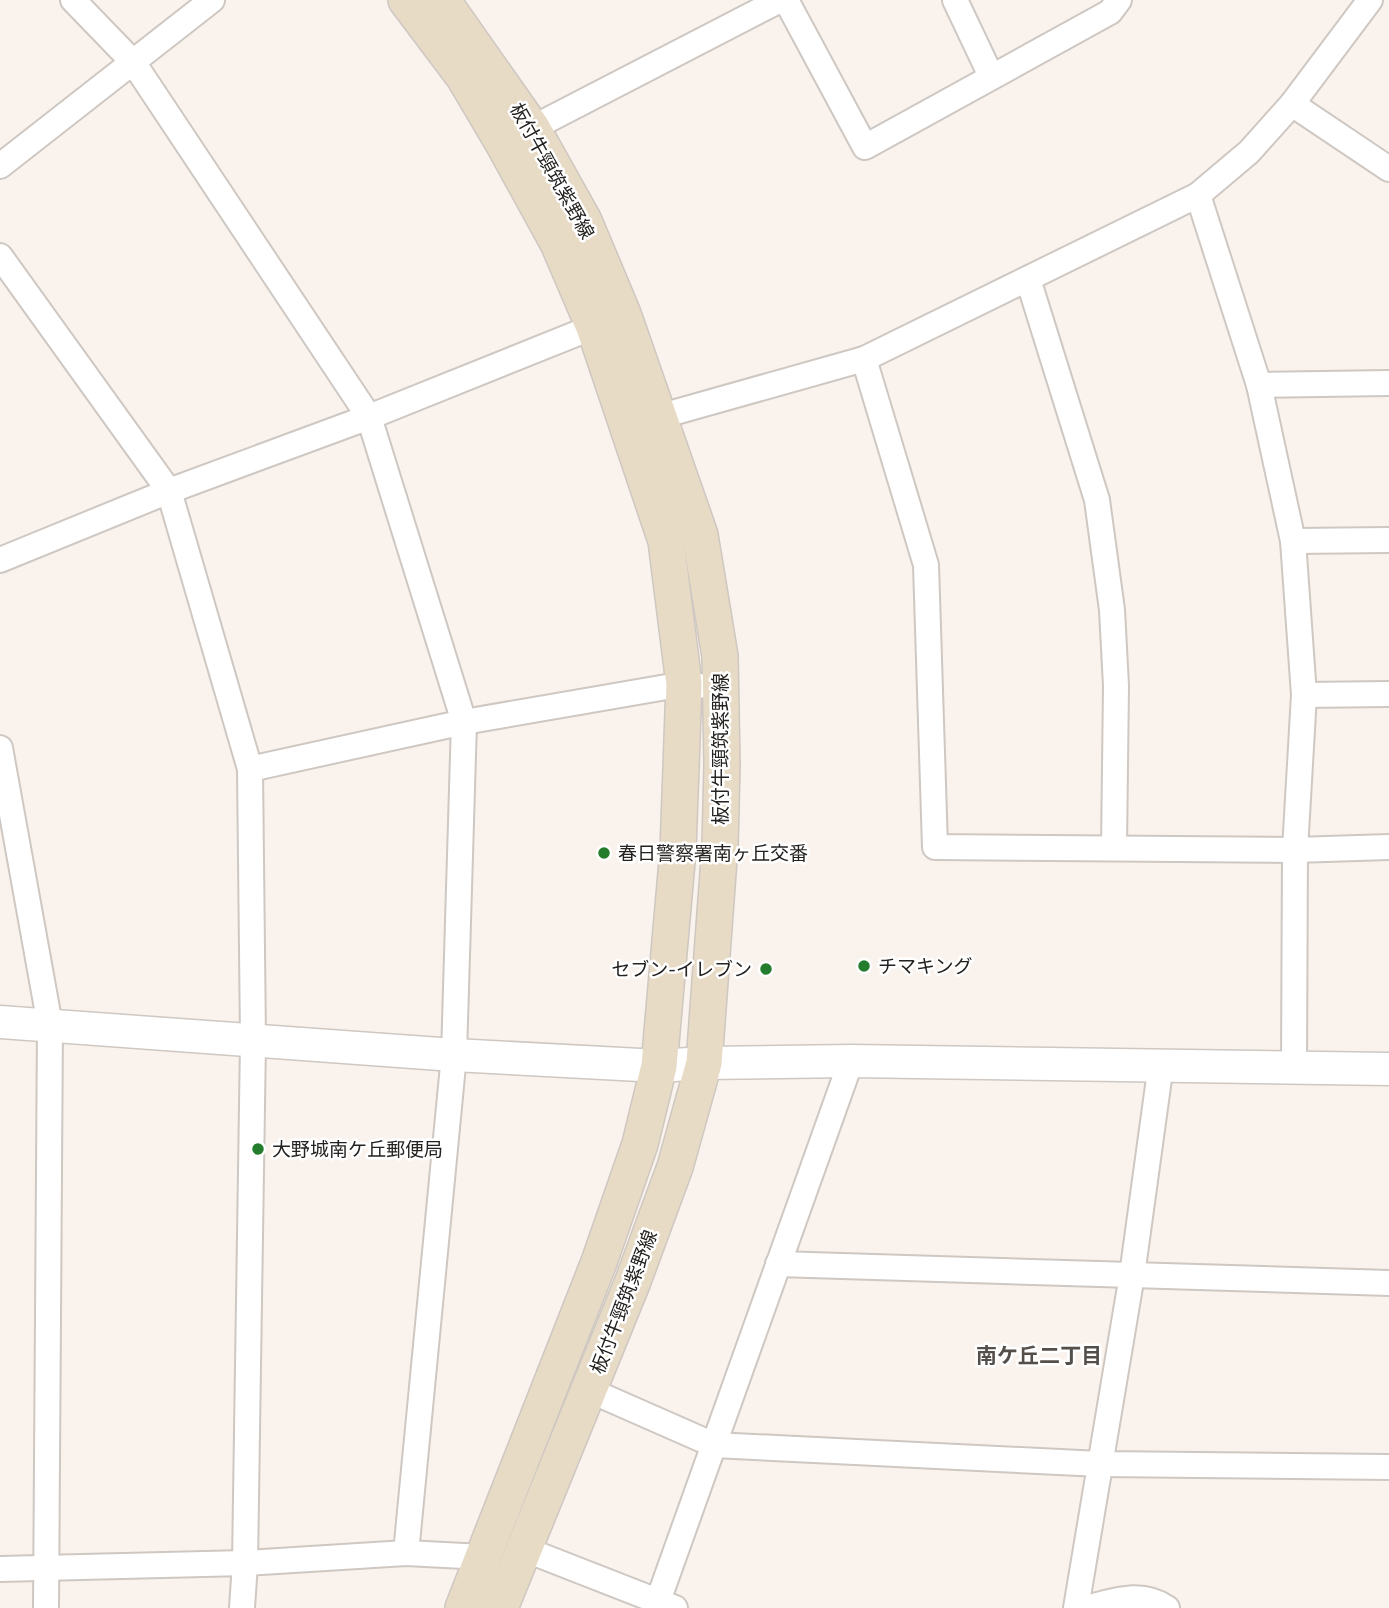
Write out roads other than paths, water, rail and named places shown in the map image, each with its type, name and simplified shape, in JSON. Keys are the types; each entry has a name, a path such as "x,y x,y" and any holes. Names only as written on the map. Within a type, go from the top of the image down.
{"main road":[{"name":"板付牛頸筑紫野線","path":"406,0 464,77 518,136"},
{"name":"板付牛頸筑紫野線","path":"442,0 518,136 558,243 608,321 644,424 700,535 720,656 720,846 704,1063 675,1167 589,1390 500,1608"},
{"name":"板付牛頸筑紫野線","path":"463,1608 599,1262 640,1144 659,1066 678,850 684,684 666,541 644,424"}],"street":[{"path":"73,0 133,62 369,417 464,722 454,1055 406,1553"},
{"path":"0,166 212,0"},
{"path":"518,136 780,0"},
{"path":"786,0 865,147 1111,4"},
{"path":"955,0 991,76"},
{"path":"644,424 864,359 1198,195 1249,152 1292,104 1370,0"},
{"path":"1292,104 1389,169"},
{"path":"1198,195 1259,385 1293,541 1304,695 1296,849 1294,1067"},
{"path":"0,256 169,491 250,769 253,1040 245,1563 242,1608"},
{"path":"1028,279 1097,500 1112,610 1116,686 1114,848"},
{"path":"0,560 169,491 369,417 608,321"},
{"path":"864,359 926,565 935,847 1389,847"},
{"path":"1259,385 1389,383"},
{"path":"1293,541 1389,540"},
{"path":"250,769 464,722 684,684 721,689"},
{"path":"1304,695 1389,694"},
{"path":"0,748 50,1026 46,1608"},
{"path":"0,1022 454,1055 659,1066 851,1061 1389,1069"},
{"path":"524,1549 666,1605 714,1445 851,1061"},
{"path":"1076,1608 1132,1275 1161,1064"},
{"path":"778,1264 1389,1283"},
{"path":"589,1390 714,1445 1100,1464 1389,1467"},
{"path":"0,1569 245,1563 406,1553 482,1557"},
{"path":"1086,1608 1128,1597 1155,1600 1167,1608"}],"place":[{"name":"春日警察署南ヶ丘交番","path":"604,853"},
{"name":"チマキング","path":"864,966"},
{"name":"セブン-イレブン","path":"766,969"},
{"name":"大野城南ケ丘郵便局","path":"258,1149"}],"district":[{"name":"南ケ丘二丁目","path":"1039,1356"}]}
